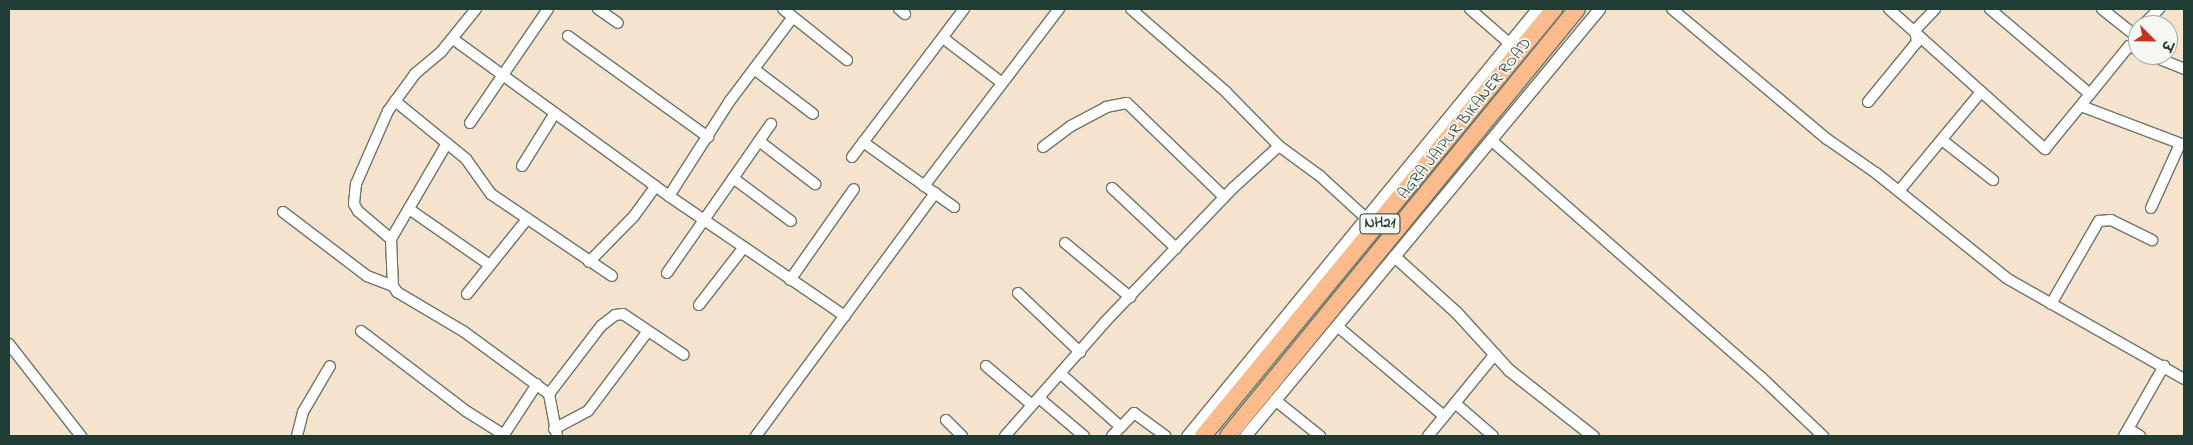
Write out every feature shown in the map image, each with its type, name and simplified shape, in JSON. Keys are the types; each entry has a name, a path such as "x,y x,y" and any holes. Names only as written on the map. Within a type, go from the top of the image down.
{"highway":[{"name":"AGRA JAIPUR BIKANER ROAD","path":"1203,436 1554,9"},
{"name":"AGRA JAIPUR BIKANER ROAD","path":"1228,436 1577,9"}],"street":[{"path":"391,239 358,211 354,196 371,148 395,101 415,74 453,39 476,9"},
{"path":"470,123 548,9"},
{"path":"598,9 618,22"},
{"path":"783,9 847,60"},
{"path":"852,157 964,9"},
{"path":"924,186 1059,9"},
{"path":"1131,9 1226,92 1279,146 1320,176 1367,219"},
{"path":"1470,9 1509,43"},
{"path":"1187,436 1367,219 1537,9"},
{"path":"1245,436 1600,9"},
{"path":"1672,9 1827,139 1899,191 2008,279 2184,379"},
{"path":"1889,9 1915,30 2045,149 2090,94 2128,54"},
{"path":"1915,30 1935,9"},
{"path":"1990,9 2090,94"},
{"path":"2102,9 2128,28"},
{"path":"669,196 754,68 793,17"},
{"path":"1868,102 1917,42 1915,30"},
{"path":"568,36 708,137"},
{"path":"942,38 1002,83"},
{"path":"453,39 669,196 845,316"},
{"path":"754,68 812,114"},
{"path":"1899,191 1981,92"},
{"path":"395,101 466,159 491,194 612,276"},
{"path":"1043,147 1071,126 1106,107 1127,103 1224,197"},
{"path":"2080,106 2182,144 2151,208"},
{"path":"522,166 555,113"},
{"path":"667,272 771,124"},
{"path":"1491,140 1761,377 1823,436"},
{"path":"1942,140 1993,180"},
{"path":"759,141 815,184"},
{"path":"864,142 954,207"},
{"path":"393,286 391,239 447,143"},
{"path":"1005,436 1130,297 1224,197 1279,146"},
{"path":"733,178 792,221"},
{"path":"589,262 634,216 656,186"},
{"path":"1112,188 1176,248"},
{"path":"790,280 854,189"},
{"path":"756,436 935,193"},
{"path":"408,209 490,265"},
{"path":"283,212 367,276 393,286 400,294 463,330 537,384 549,394 556,432 588,411 648,331"},
{"path":"467,294 527,219"},
{"path":"2051,304 2099,221 2111,220 2152,240"},
{"path":"1065,243 1130,297"},
{"path":"699,305 744,247"},
{"path":"1394,256 1456,312 1509,370 1593,436"},
{"path":"1018,293 1080,352"},
{"path":"549,394 601,326 615,315 623,314 684,356"},
{"path":"1336,326 1444,416"},
{"path":"361,331 466,411 504,436 537,384"},
{"path":"9,344 81,436"},
{"path":"1428,436 1495,354"},
{"path":"297,436 303,412 330,366"},
{"path":"986,366 1084,436"},
{"path":"2140,436 2126,433 2164,366"},
{"path":"1061,374 1120,427"},
{"path":"1275,400 1320,436"},
{"path":"1455,403 1493,436"},
{"path":"1112,436 1131,415 1137,414 1166,436"},
{"path":"946,420 962,436"}]}
